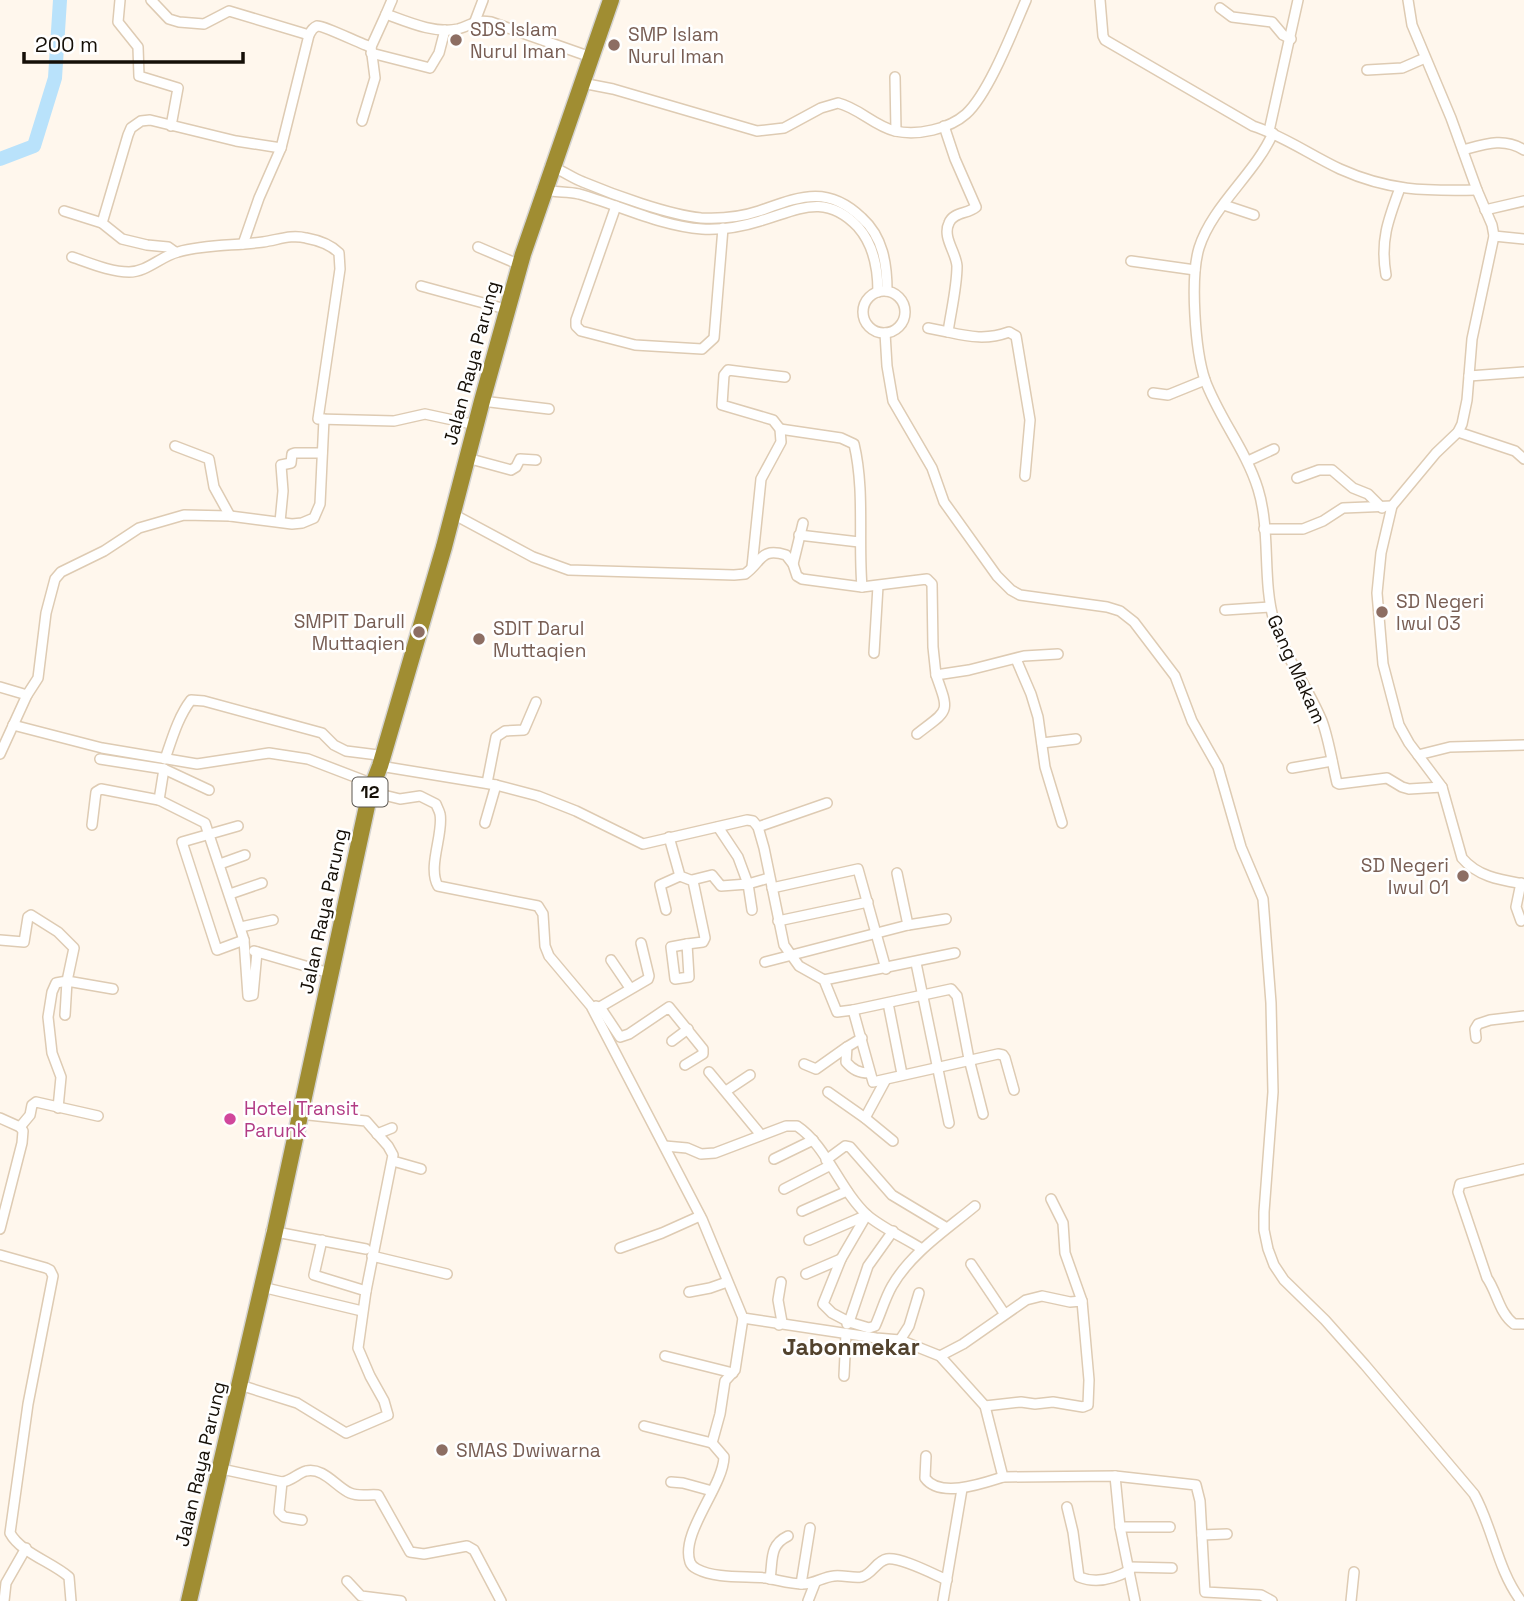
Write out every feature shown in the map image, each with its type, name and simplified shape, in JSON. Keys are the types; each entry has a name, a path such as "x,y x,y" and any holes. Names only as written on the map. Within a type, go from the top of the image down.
{"highway":[{"name":"Jalan Raya Parung","path":"551,166 584,55 604,0"},
{"name":"Jalan Raya Parung","path":"189,1601 299,1114 368,788 379,761 543,189 611,0"},
{"name":"Jalan Raya Parung","path":"448,520 467,423 498,307 543,189"},
{"name":"Jalan Raya Parung","path":"299,1114 326,972 368,788"},
{"name":"Jalan Raya Parung","path":"184,1601 240,1385 273,1231"}],"street":[{"path":"120,0 118,22 138,47 139,76 178,89 170,126"},
{"path":"151,0 169,19 179,22 204,24 229,11 309,35"},
{"path":"362,121 375,78 371,50 391,0"},
{"path":"475,21 483,0"},
{"path":"582,83 757,131 784,128 804,120 821,108 838,103 896,131 917,133 944,126 965,115 978,100 1026,0"},
{"path":"1100,0 1105,40 1239,119 1271,132 1339,169 1367,179 1420,191 1477,190"},
{"name":"Gang Makam","path":"1298,0 1265,151 1224,205 1199,247 1195,270 1196,318 1205,380 1248,460 1259,490 1270,607 1275,624 1321,720 1339,785 1387,778 1409,789 1442,787"},
{"path":"1408,0 1412,25 1463,150 1494,236 1472,339 1465,416 1458,432 1436,453 1392,506 1377,581 1381,652 1399,725 1442,787 1462,858 1469,867 1482,874 1522,883 1516,907 1521,921"},
{"path":"1220,8 1232,17 1272,22 1290,39"},
{"path":"386,14 419,26 445,30 475,21 491,22 584,55"},
{"path":"243,244 281,148 309,35 315,27 321,26 371,50 430,68 439,53 445,30"},
{"path":"1367,71 1402,68 1425,58"},
{"path":"895,77 896,131"},
{"path":"102,223 131,128 141,121 149,120 236,141 281,148"},
{"path":"944,126 976,207 956,215 948,224 949,241 957,263 948,332"},
{"path":"1463,150 1504,142 1524,150"},
{"path":"543,189 585,196 700,229 762,221 796,208 823,206 836,210 850,219 869,243 883,291 899,298 905,315 898,327 885,333 872,329 863,318 863,308 867,300 883,291 887,272 879,240 870,225 838,201 810,196 792,198 739,216 701,218 677,214 589,185 551,166"},
{"path":"568,192 573,178"},
{"path":"585,196 589,185"},
{"path":"1387,275 1383,255 1385,231 1400,188"},
{"path":"792,198 796,208"},
{"path":"1485,210 1524,201"},
{"path":"1224,205 1254,215"},
{"path":"616,206 576,326 581,331 635,345 702,349 714,338 723,228"},
{"path":"64,211 102,223 122,239 168,247 175,252"},
{"path":"700,229 701,218"},
{"path":"1494,236 1524,239"},
{"path":"72,257 116,271 130,272 141,270 175,252 213,245 304,237 333,248 339,253 340,269 318,419 394,421 425,414 467,423"},
{"path":"478,247 513,262"},
{"path":"1131,261 1195,270"},
{"path":"421,286 498,307"},
{"path":"928,328 973,338 992,338 1009,332 1016,336 1030,420 1025,476"},
{"path":"885,333 893,401 932,468 944,502 997,576 1010,590 1020,595 1120,611 1134,622 1175,677 1192,721 1218,767 1241,848 1263,899 1271,1003 1273,1092 1264,1230 1271,1257 1284,1279 1365,1364 1474,1494 1482,1509 1505,1576 1521,1601"},
{"path":"752,569 761,479 777,453 780,429 773,420 722,405 724,374 728,370 785,377"},
{"path":"1469,376 1524,372"},
{"path":"1153,393 1168,395 1205,380"},
{"path":"482,401 549,409"},
{"path":"0,754 27,695 38,678 49,598 55,579 61,572 103,551 139,528 184,515 230,516 302,523 314,518 318,512 324,419"},
{"path":"780,429 841,438 854,444 859,478 862,587"},
{"path":"1458,432 1515,451 1524,459"},
{"path":"175,446 209,458 214,487 230,516"},
{"path":"1248,460 1274,449"},
{"path":"280,522 283,491 281,466 291,463 292,454 295,453 322,453"},
{"path":"467,457 510,470 516,467 520,458 536,460"},
{"path":"1297,478 1319,470 1335,471 1353,488 1368,494 1381,508"},
{"path":"1264,529 1303,529 1323,521 1339,509 1392,506"},
{"path":"448,520 533,557 578,572 600,570 659,575 745,574 768,553 786,555 797,576 801,578 862,587 923,579 931,582 936,675 946,701 944,710 917,734"},
{"path":"793,564 803,523"},
{"path":"799,535 859,542"},
{"path":"874,653 878,586"},
{"path":"1224,610 1270,607"},
{"path":"936,675 947,675 1016,659 1058,654"},
{"path":"1016,659 1031,694 1045,767 1062,823"},
{"path":"0,687 27,695"},
{"path":"159,800 164,764 173,735 191,700 204,701 322,733 334,745 346,751 379,761 538,796 576,811 643,844 747,820 753,821 758,827 778,921 789,954 799,966 824,981 837,1012 948,988 954,991 983,1114"},
{"path":"485,823 496,737 505,731 524,730 536,702"},
{"path":"13,725 164,764 209,790"},
{"path":"1042,743 1076,739"},
{"path":"1418,755 1450,747 1524,745"},
{"path":"100,759 206,764 269,753 308,759 368,788 400,799 420,796 436,804 441,816 436,842 435,883 443,888 538,906 543,914 545,946 550,956 596,1006 620,1037 629,1034 669,1007 704,1051 685,1065"},
{"path":"1292,768 1332,761"},
{"path":"92,825 97,790 159,800 205,823 241,927 245,945 248,996 253,995 257,952"},
{"path":"758,827 827,803"},
{"path":"238,826 182,842 217,950 245,945 257,952 326,972"},
{"path":"718,827 738,857 748,884 752,910"},
{"path":"669,837 680,876"},
{"path":"220,864 245,855"},
{"path":"666,910 660,885 680,876 692,880 712,875 721,886 771,883 858,869 886,969"},
{"path":"898,873 908,925"},
{"path":"687,944 703,942 705,938 692,880"},
{"path":"230,894 262,883"},
{"path":"778,921 868,902"},
{"path":"0,940 24,942 29,916 45,923 74,947 67,981 65,1014"},
{"path":"765,962 908,925 946,919"},
{"path":"241,927 273,920"},
{"path":"596,1006 648,979 641,943"},
{"path":"824,981 955,953"},
{"path":"611,960 630,988"},
{"path":"916,963 949,1123"},
{"path":"58,1108 61,1075 52,1053 49,1005 56,983 67,981 113,989"},
{"path":"888,1003 902,1074"},
{"path":"596,1006 700,1216 743,1318 733,1373 724,1381 720,1413 712,1443"},
{"path":"853,1010 873,1082 969,1059 1003,1055 1014,1090"},
{"path":"1476,1038 1475,1029 1482,1022 1524,1016"},
{"path":"672,1041 688,1029"},
{"path":"804,1064 816,1069 862,1038"},
{"path":"847,1047 846,1058 851,1068 860,1073 869,1073"},
{"path":"709,1072 761,1135"},
{"path":"726,1091 750,1075"},
{"path":"865,1118 885,1081"},
{"path":"828,1092 893,1141"},
{"path":"20,1127 30,1115 34,1103 98,1116"},
{"path":"240,1385 297,1404 346,1433 386,1417 388,1409 358,1348 369,1252 393,1161 388,1146 366,1121 299,1114"},
{"path":"0,1118 23,1131 0,1229"},
{"path":"665,1146 687,1148 707,1154 790,1126 803,1130 866,1215 922,1249"},
{"path":"377,1134 392,1128"},
{"path":"774,1158 813,1140"},
{"path":"784,1189 827,1163 845,1146 850,1147 892,1195 947,1228"},
{"path":"393,1161 421,1169"},
{"path":"1524,1169 1460,1184 1458,1192 1458,1199 1487,1278 1503,1311 1514,1324 1524,1324"},
{"path":"802,1211 847,1191"},
{"path":"985,1406 1021,1402 1053,1402 1083,1407 1088,1405 1089,1380 1082,1301 1065,1253 1063,1223 1051,1199"},
{"path":"866,1215 841,1259 823,1304 832,1313 849,1322 869,1328 875,1326 898,1276 922,1249 975,1206"},
{"path":"809,1240 866,1215"},
{"path":"620,1248 700,1216"},
{"path":"273,1231 322,1240 447,1274"},
{"path":"844,1376 843,1334 868,1266 893,1231"},
{"path":"322,1240 314,1275 366,1291"},
{"path":"0,1255 46,1268 53,1276 28,1404 10,1524 12,1537 69,1577 71,1601"},
{"path":"806,1274 841,1259"},
{"path":"971,1264 1004,1314"},
{"path":"689,1292 727,1282"},
{"path":"779,1325 782,1322 778,1295 781,1282"},
{"path":"262,1287 362,1311"},
{"path":"900,1339 909,1326 919,1293"},
{"path":"940,1356 963,1344 1026,1300 1042,1296 1070,1302 1082,1301"},
{"path":"743,1318 843,1334 900,1339 940,1356 985,1406 1003,1477"},
{"path":"665,1356 733,1373"},
{"path":"645,1426 712,1443 724,1457 722,1472 692,1536 690,1562 699,1570 801,1584 837,1576 860,1577 873,1570 880,1562 891,1559 947,1580"},
{"path":"926,1456 925,1478 928,1483 962,1489 1003,1477 1115,1475 1196,1485 1200,1501 1205,1592 1261,1595 1272,1601"},
{"path":"218,1469 282,1482 290,1481 305,1471 315,1472 323,1474 352,1494 378,1495 410,1552 424,1554 467,1546 474,1550 500,1601"},
{"path":"1115,1475 1120,1527 1135,1601"},
{"path":"282,1482 279,1512 284,1517 302,1520"},
{"path":"671,1482 712,1491"},
{"path":"943,1601 962,1489"},
{"path":"1067,1507 1079,1577 1106,1580 1116,1578 1129,1569 1172,1568"},
{"path":"1120,1527 1170,1527"},
{"path":"801,1584 810,1528"},
{"path":"1202,1535 1227,1534"},
{"path":"770,1579 774,1548 779,1540 788,1536"},
{"path":"4,1601 6,1583 26,1548"},
{"path":"1351,1601 1354,1573"},
{"path":"346,1581 361,1596 401,1601"},
{"path":"808,1601 815,1583"}],"waterway":[{"path":"0,159 34,146 55,78 60,0"}],"place":[{"name":"SDS Islam Nurul Iman","path":"456,40"},
{"name":"SMP Islam Nurul Iman","path":"614,45"},
{"name":"SD Negeri Iwul 03","path":"1382,612"},
{"name":"SMPIT Darull Muttaqien","path":"419,632"},
{"name":"SDIT Darul Muttaqien","path":"479,639"},
{"name":"SD Negeri Iwul 01","path":"1463,876"},
{"name":"Hotel Transit Parunk","path":"230,1119"},
{"name":"SMAS Dwiwarna","path":"442,1450"}],"district":[{"name":"Jabonmekar","path":"851,1347"}]}
